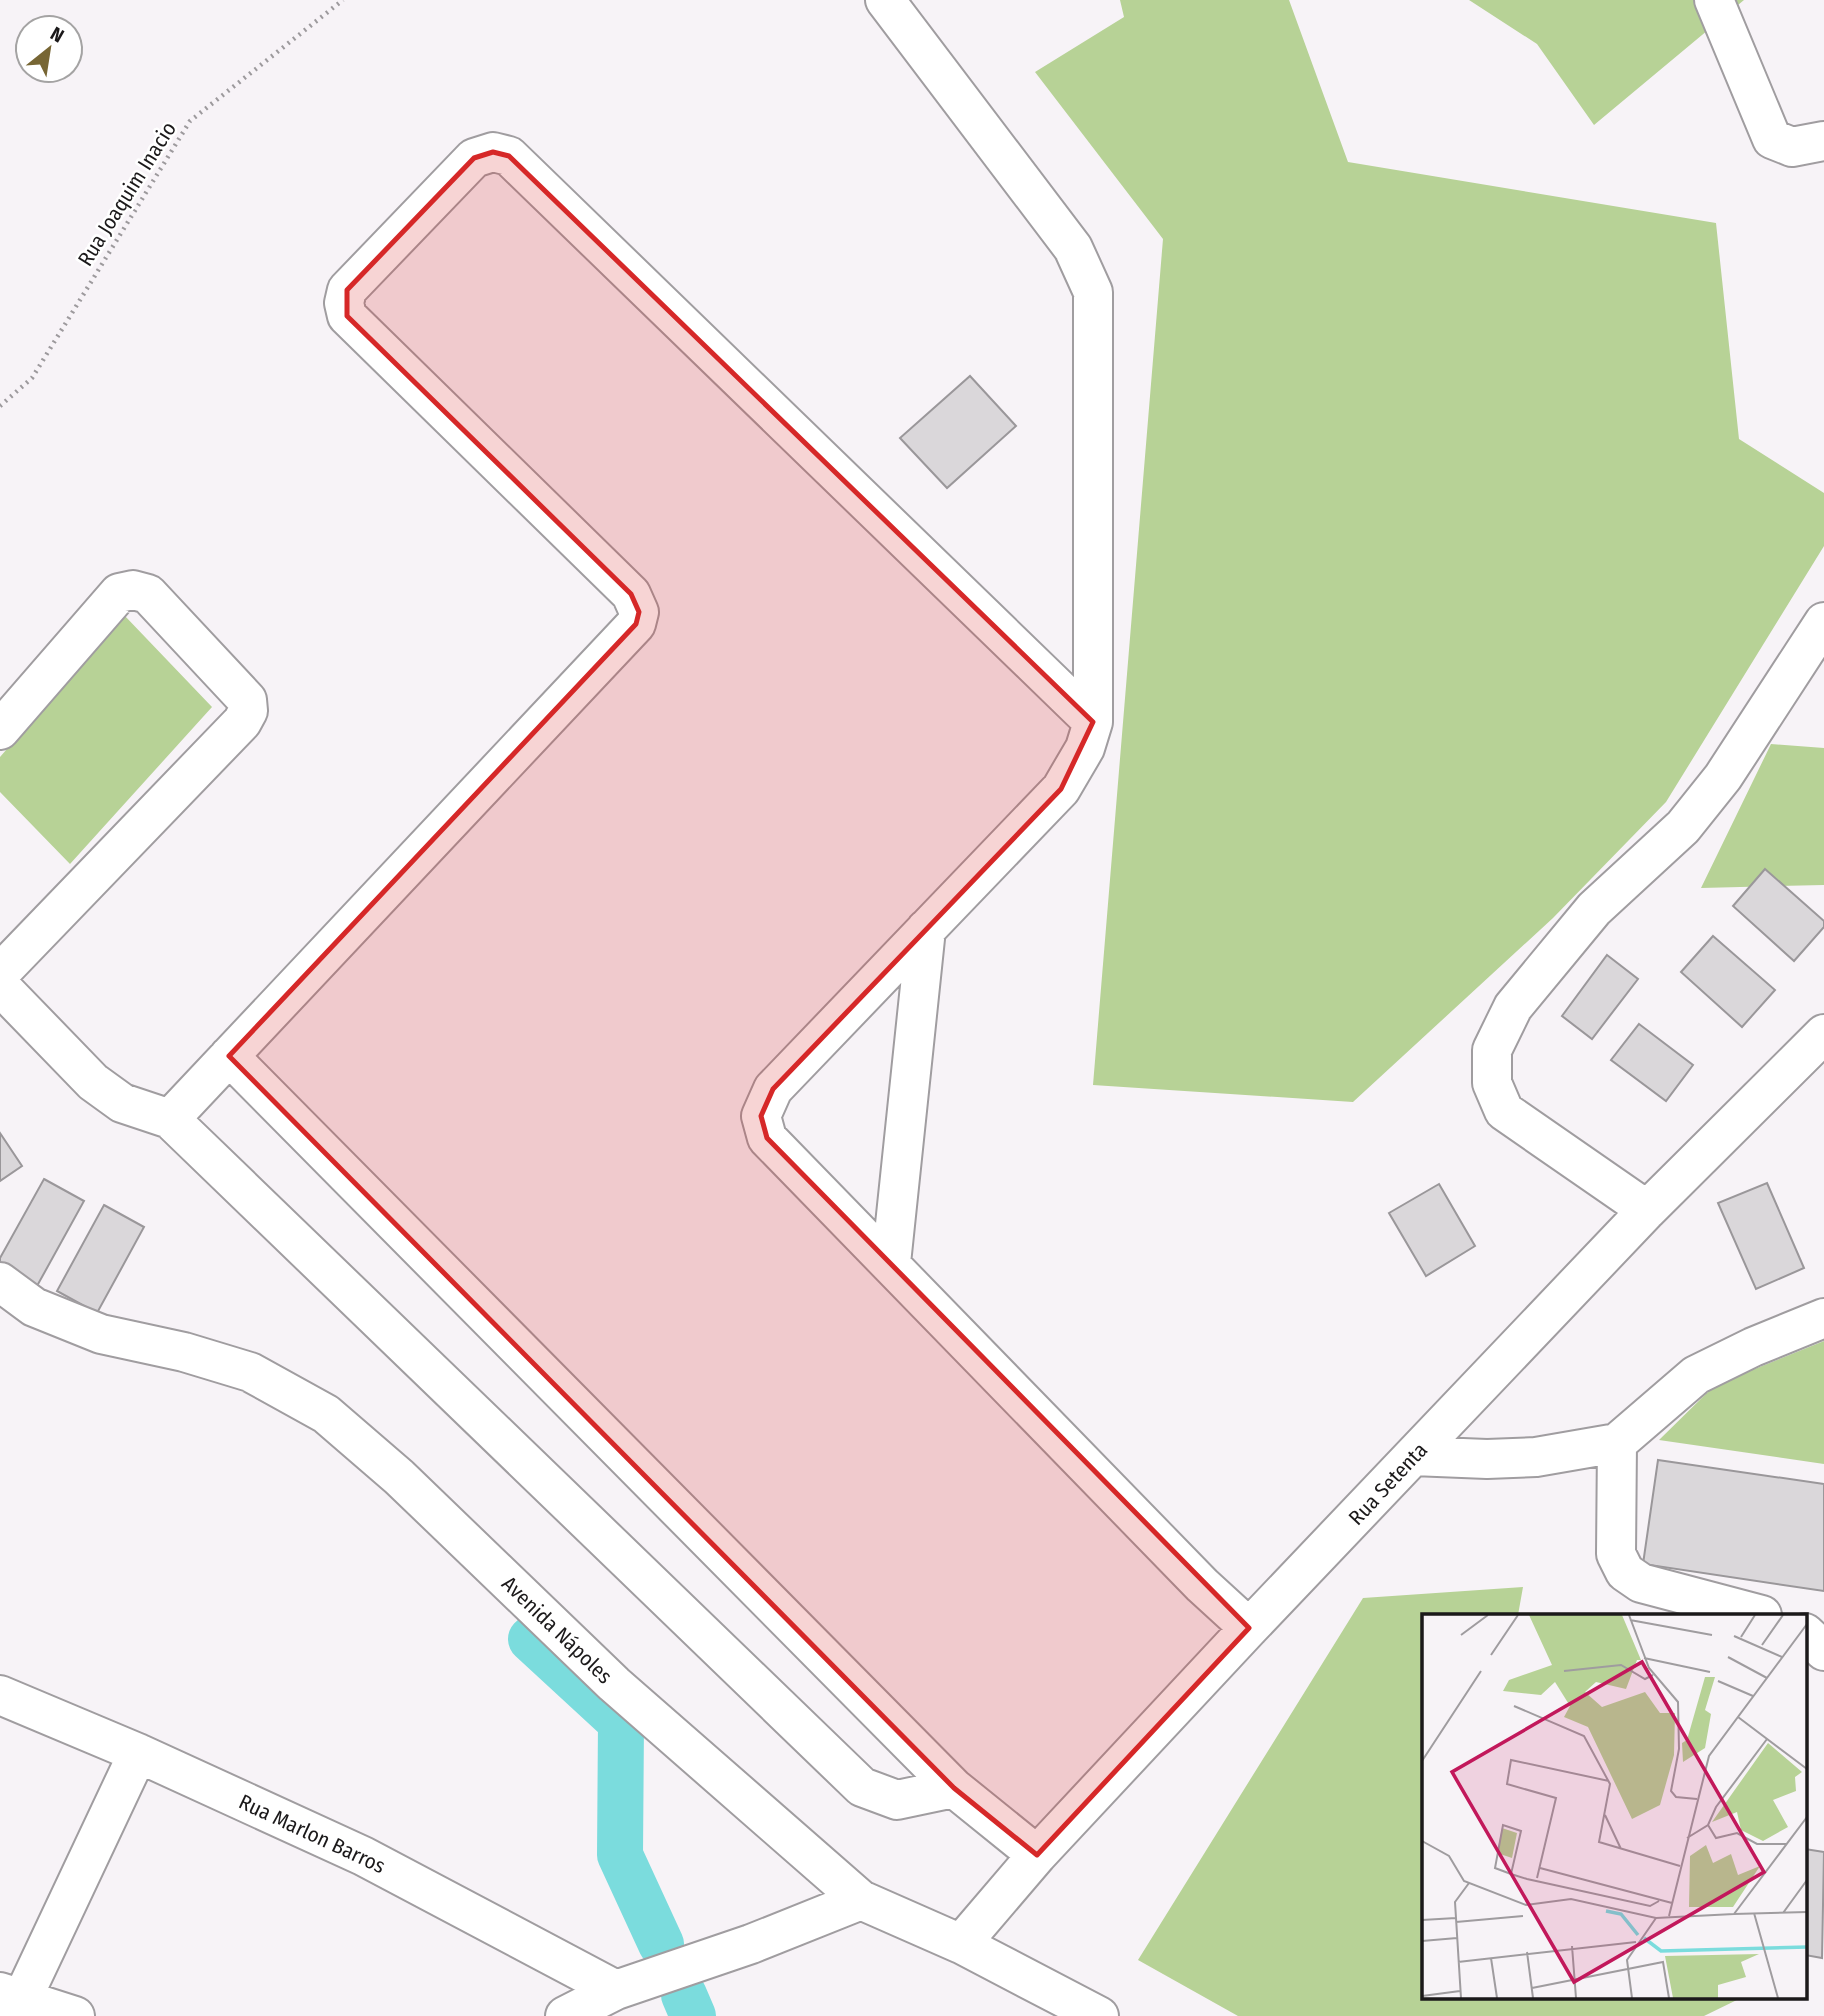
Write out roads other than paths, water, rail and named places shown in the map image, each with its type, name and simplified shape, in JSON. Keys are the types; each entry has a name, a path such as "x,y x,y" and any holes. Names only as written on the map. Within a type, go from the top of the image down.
{"street":[{"path":"885,0 1073,248 1093,292 1093,722 1085,748 1061,789 773,1089 761,1116 767,1138 1193,1576 1249,1629"},
{"path":"1714,0 1772,139 1792,147 1824,141"},
{"path":"170,1119 636,624 639,612 631,594 347,316 344,303 346,290 474,158 493,152 509,156 1093,722"},
{"path":"0,730 119,593 133,590 148,594 247,700 248,710 242,722 0,973"},
{"path":"1647,1210 1504,1111 1492,1083 1492,1050 1513,1007 1594,909 1683,827 1723,777 1824,622"},
{"path":"891,1263 926,929"},
{"path":"0,986 93,1082 122,1103 170,1119 862,1787 897,1800 954,1788"},
{"name":"Rua Setenta","path":"961,1944 1037,1855 1413,1456 1647,1210 1824,1034"},
{"path":"229,1056 954,1788 1037,1855"},
{"name":"Avenida Nápoles","path":"0,1282 34,1307 101,1334 184,1352 250,1372 326,1414 399,1477 614,1684 861,1900 961,1944 1099,2016"},
{"path":"1413,1456 1487,1459 1536,1457 1617,1443 1696,1375 1753,1347 1824,1318"},
{"path":"1617,1443 1616,1554 1625,1572 1641,1583 1758,1614"},
{"path":"1806,1634 1824,1651"},
{"name":"Rua Marlon Barros","path":"0,1695 138,1753 363,1856 616,1990"},
{"path":"75,2016 12,2002 138,1753"},
{"path":"565,2016 616,1990 751,1944 861,1900"}],"waterway":[{"path":"531,1639 621,1722 620,1855 661,1944"},
{"path":"684,1995 693,2016"}]}
